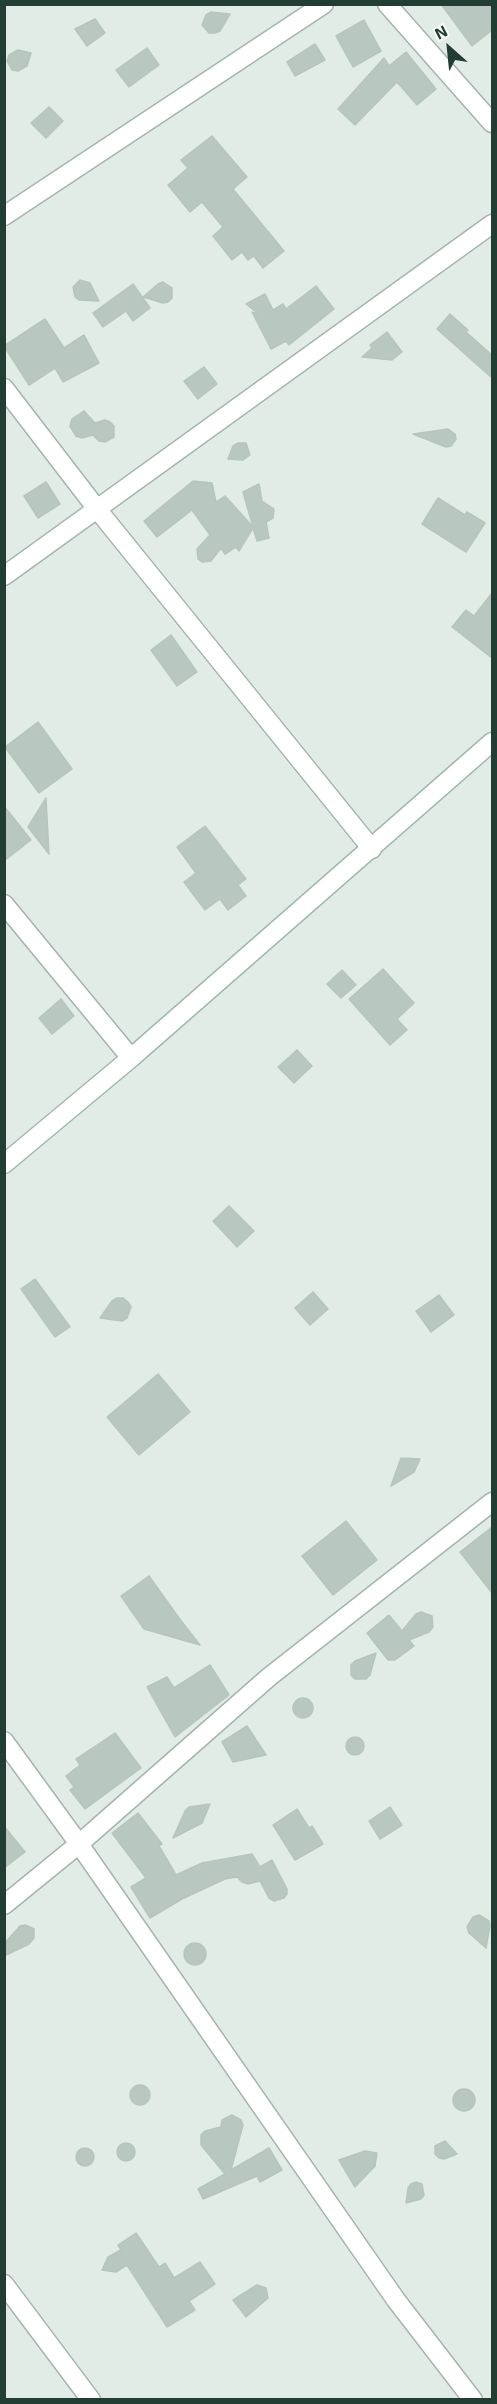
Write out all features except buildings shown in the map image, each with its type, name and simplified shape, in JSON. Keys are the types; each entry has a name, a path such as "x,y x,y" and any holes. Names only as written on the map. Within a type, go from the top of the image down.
{"street":[{"path":"4,216 324,4"},
{"path":"387,4 492,123"},
{"path":"4,576 492,224"},
{"path":"4,388 97,509 372,849"},
{"path":"4,1164 131,1058 492,742"},
{"path":"6,908 131,1058"},
{"path":"4,1905 79,1844 269,1677 492,1502"},
{"path":"4,1741 79,1844 396,2300 473,2400"},
{"path":"4,2284 91,2400"}]}
